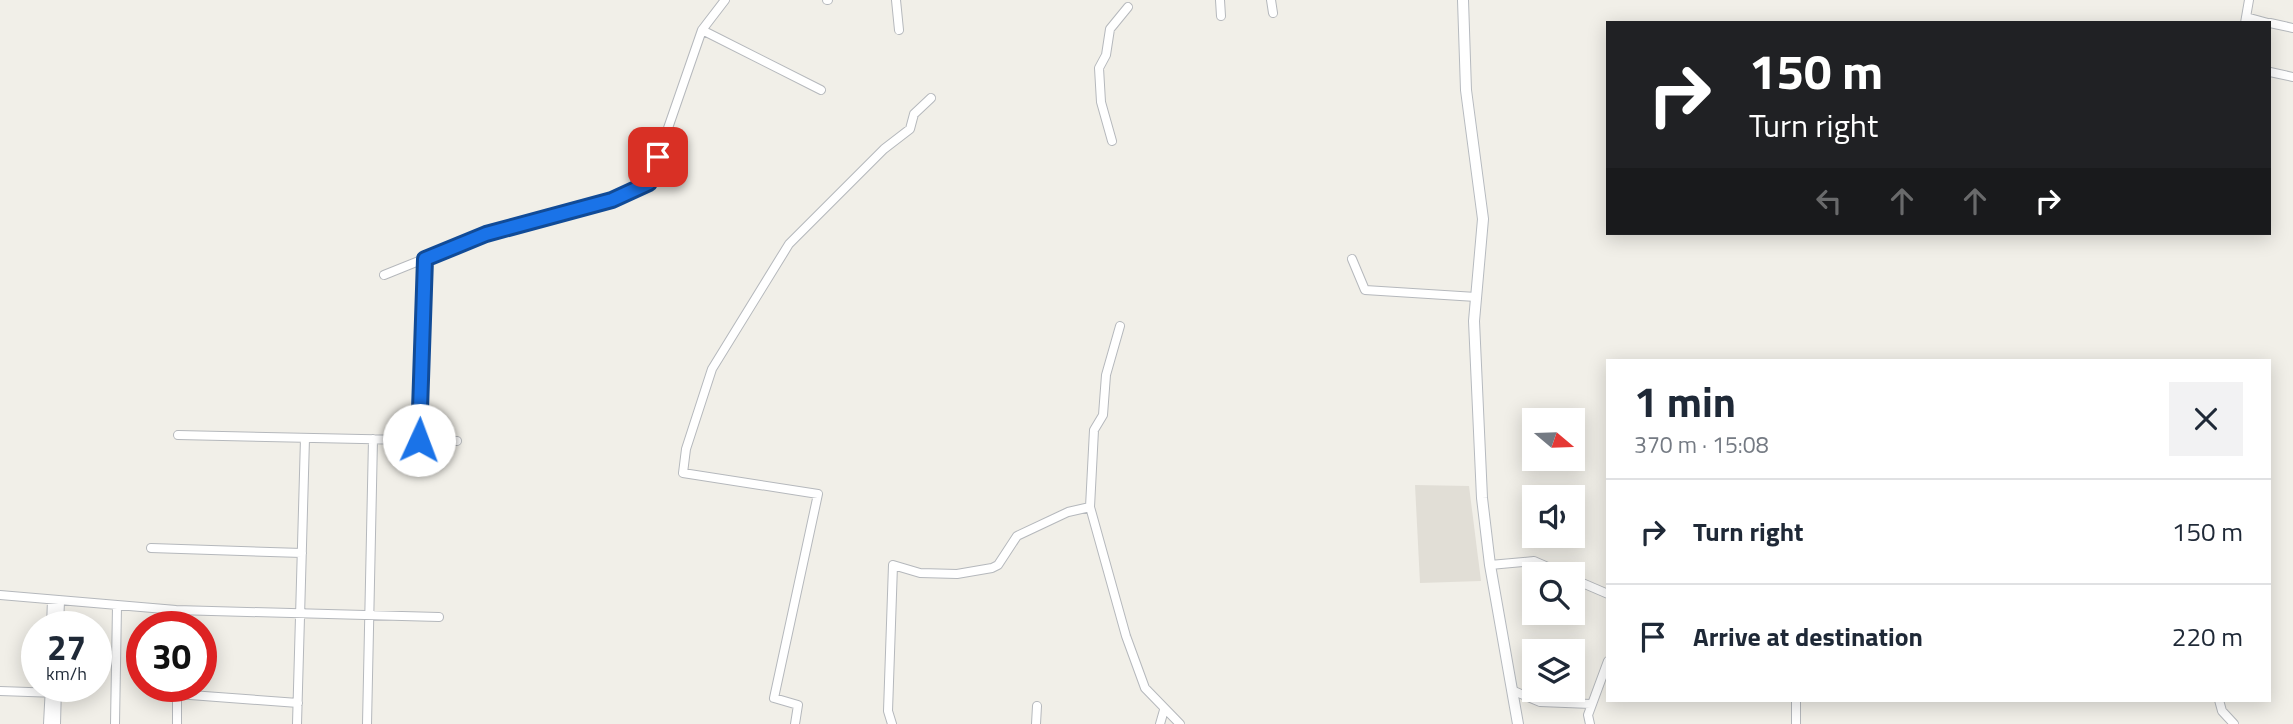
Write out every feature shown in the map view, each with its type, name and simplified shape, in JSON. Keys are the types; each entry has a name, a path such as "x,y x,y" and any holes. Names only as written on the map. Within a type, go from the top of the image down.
{"street":[{"path":"384,275 486,234 612,200 649,183 702,30 725,0"},
{"path":"896,0 899,30"},
{"path":"1220,0 1221,16"},
{"path":"1271,0 1273,13"},
{"path":"1463,0 1466,90 1483,219 1474,320 1482,498 1490,565 1518,724"},
{"path":"2245,20 2249,0"},
{"path":"1112,141 1101,102 1099,68 1106,55 1111,29 1128,7"},
{"path":"2271,23 2293,28"},
{"path":"702,30 821,90"},
{"path":"2271,72 2293,77"},
{"path":"795,724 797,705 774,698 818,494 683,474 686,449 712,369 789,244 884,149 910,129 914,114 931,98"},
{"path":"419,440 425,259"},
{"path":"1352,260 1364,290 1476,297"},
{"path":"1119,326 1106,375 1103,415 1094,430 1090,507 1126,636 1145,688 1164,710 1181,724"},
{"path":"178,435 457,441"},
{"path":"297,724 305,438"},
{"path":"367,724 373,439"},
{"path":"892,724 888,711 893,565 906,566 920,573 957,573 992,568 998,565 1017,536 1069,512 1090,507"},
{"path":"151,548 302,553"},
{"path":"1490,565 1522,562"},
{"path":"1585,584 1606,593"},
{"path":"0,595 176,610 439,617"},
{"path":"54,611 56,601"},
{"path":"56,601 57,611"},
{"path":"115,724 117,606"},
{"path":"1590,724 1591,704 1606,666"},
{"path":"0,691 21,691"},
{"path":"1514,691 1548,703 1591,704"},
{"path":"217,695 298,704"},
{"path":"48,724 51,702"},
{"path":"54,702 56,724"},
{"path":"177,702 177,724"},
{"path":"1796,702 1796,724"},
{"path":"2220,702 2222,711 2234,724"},
{"path":"1036,724 1037,706"},
{"path":"1160,724 1164,710"}],"shaded area":[{"path":"1415,485 1469,486 1481,581 1420,583"}],"route":[{"path":"419,440 425,259 486,234 612,200 649,183 658,157"}]}
